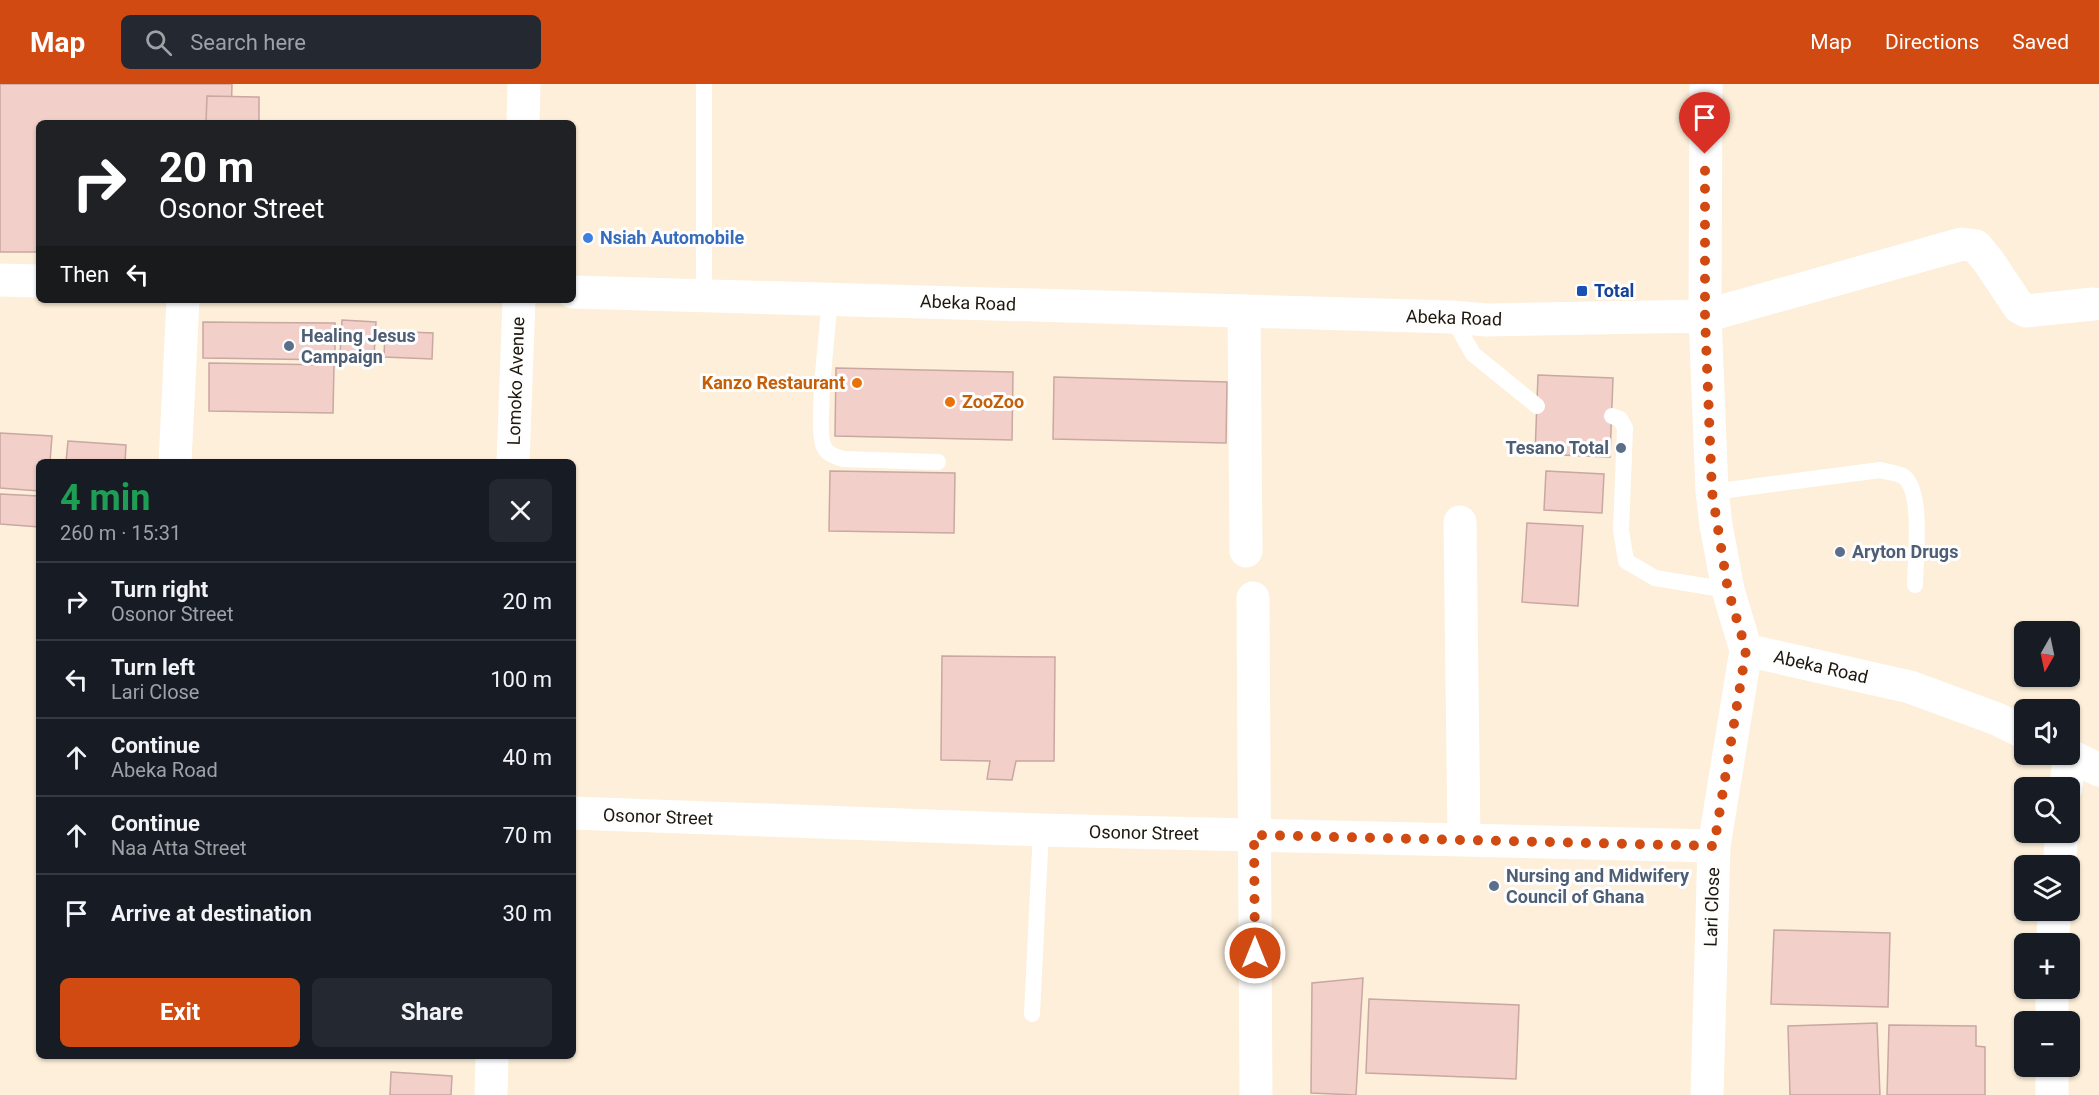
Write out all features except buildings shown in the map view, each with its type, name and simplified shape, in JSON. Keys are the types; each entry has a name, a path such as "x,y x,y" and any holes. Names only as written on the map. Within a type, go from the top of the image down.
{"street":[{"path":"523,120 524,84"},
{"path":"1706,84 1705,316 1712,492 1728,590 1746,650"},
{"name":"Abeka Road","path":"576,292 1452,317 1486,320 1705,316 1962,244 1976,246 2019,307 2026,311 2093,304"},
{"path":"0,280 36,281"},
{"path":"175,459 183,303"},
{"name":"Lomoko Avenue","path":"513,459 519,303"},
{"path":"1244,311 1246,551"},
{"path":"1460,522 1464,839"},
{"path":"1253,598 1256,1095"},
{"name":"Abeka Road","path":"1746,650 1910,687 2014,728"},
{"name":"Lari Close","path":"1707,1095 1714,846 1746,650"},
{"path":"2080,761 2099,770"},
{"name":"Osonor Street","path":"576,813 1041,830 1714,846"},
{"path":"491,1095 492,1059"},
{"path":"2052,1077 2052,1095"}],"lane":[{"path":"704,84 704,296"},
{"path":"830,299 821,418 823,445 828,454 843,459 938,462"},
{"path":"1452,317 1473,354 1537,406"},
{"path":"1612,417 1620,419 1625,428 1622,530 1626,561 1655,578 1728,590"},
{"path":"1712,492 1880,470 1902,476 1912,488 1916,507 1915,585"},
{"path":"1032,1014 1041,830"}],"place":[{"name":"Nsiah Automobile","path":"588,238"},
{"name":"Total","path":"1582,291"},
{"name":"Healing Jesus Campaign","path":"289,346"},
{"name":"Kanzo Restaurant","path":"857,383"},
{"name":"ZooZoo","path":"950,402"},
{"name":"Tesano Total","path":"1621,448"},
{"name":"Aryton Drugs","path":"1840,552"},
{"name":"Nursing and Midwifery Council of Ghana","path":"1494,886"}],"route":[{"path":"1255,953 1254,835 1714,846 1746,650 1728,590 1712,492 1705,316 1705,154"}]}
